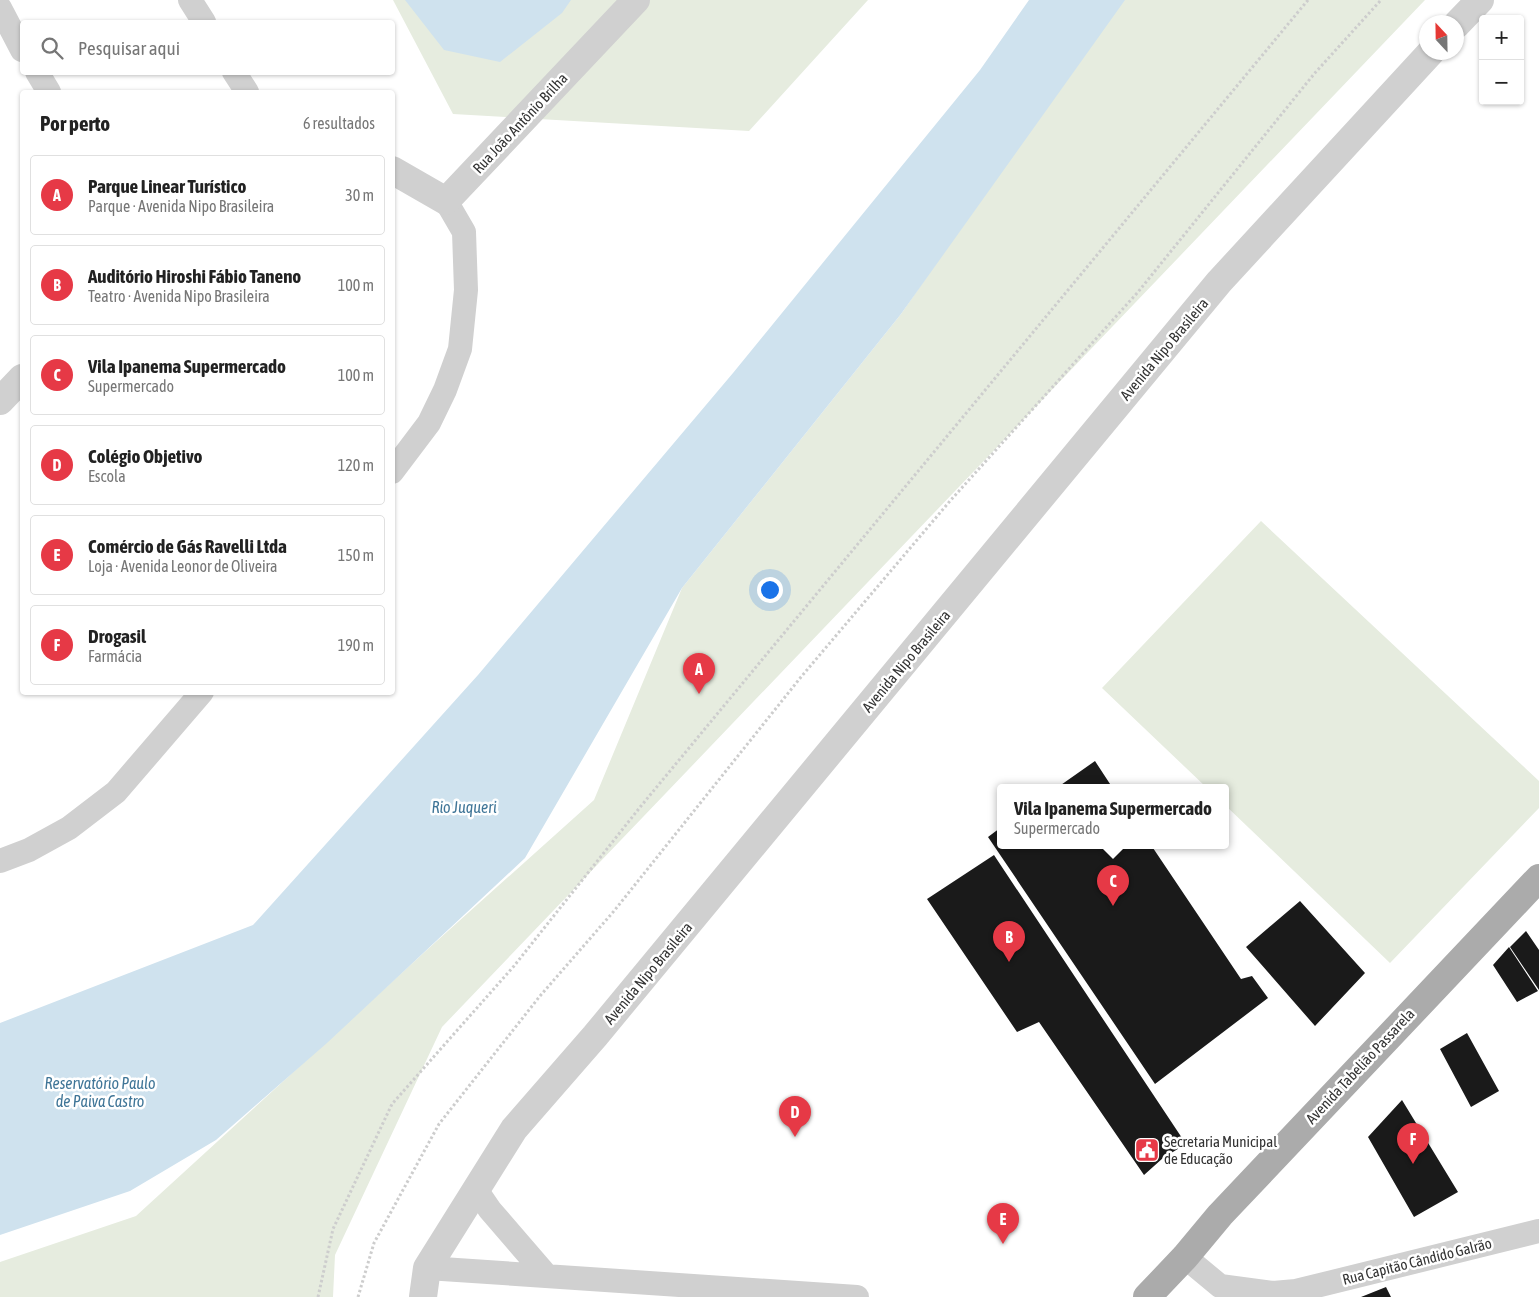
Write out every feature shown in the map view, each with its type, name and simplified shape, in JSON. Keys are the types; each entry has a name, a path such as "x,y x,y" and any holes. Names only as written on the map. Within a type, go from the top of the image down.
{"main road":[{"name":"Avenida Tabelião Passarela","path":"1147,1297 1185,1257 1227,1208 1539,878"}],"street":[{"path":"190,0 203,20"},
{"name":"Rua João Antônio Brilha","path":"446,201 636,0"},
{"path":"1464,17 1480,0"},
{"path":"0,8 20,46"},
{"name":"Avenida Nipo Brasileira","path":"423,1297 427,1268 477,1191 514,1129 602,1028 1219,282 1424,60"},
{"path":"39,75 48,90"},
{"path":"236,75 246,90"},
{"path":"395,172 446,201 464,232 466,290 460,349 446,390 429,423 395,468"},
{"path":"0,401 20,380"},
{"path":"0,861 29,850 69,828 116,792 199,695"},
{"path":"477,1191 490,1210 547,1276"},
{"name":"Rua Capitão Cândido Galrão","path":"1185,1257 1218,1292 1273,1293 1338,1289 1539,1231"},
{"path":"427,1268 857,1297"}],"path":[{"path":"318,1297 333,1229 392,1104 514,966 641,806 1308,0"},
{"path":"358,1297 374,1243 439,1124 540,996 614,911 801,676 950,501 1138,292 1314,74 1381,0"}],"shaded area":[{"path":"393,0 868,0 749,131 453,114"},
{"path":"1119,0 1425,0 442,1027 335,1255 333,1297 0,1297 0,1262 136,1216 594,800 682,588 901,314"},
{"path":"1261,521 1539,781 1539,808 1390,963 1229,809 1229,784 1203,784 1102,688"}],"water":[{"path":"405,0 571,0 562,13 500,62 444,50"},
{"name":"Rio Juqueri","path":"1029,0 1125,0 901,314 682,588 525,858 327,1043 216,1140 130,1191 0,1235 0,1023 253,925 478,675 733,373 980,70"}],"building":[{"path":"1095,761 1110,784 1062,784"},
{"path":"997,830 997,849 1154,849 1241,979 1252,976 1268,998 1155,1084 988,837"},
{"path":"994,855 1186,1144 1163,1158 1144,1175 1039,1022 1017,1032 927,899"},
{"path":"1300,901 1365,973 1315,1026 1246,947"},
{"path":"1526,931 1539,950 1539,990 1510,947"},
{"path":"1509,947 1538,991 1517,1002 1493,965"},
{"path":"1467,1033 1499,1091 1471,1107 1440,1049"},
{"path":"1402,1100 1458,1192 1414,1217 1368,1137"},
{"path":"1386,1287 1391,1297 1361,1297"}],"place":[{"name":"Parque Linear Turístico","path":"699,694"},
{"name":"Vila Ipanema Supermercado","path":"1113,906"},
{"name":"Auditório Hiroshi Fábio Taneno","path":"1009,962"},
{"name":"Colégio Objetivo","path":"795,1137"},
{"name":"Secretaria Municipal de Educação","path":"1147,1150"},
{"name":"Drogasil","path":"1413,1164"},
{"name":"Comércio de Gás Ravelli Ltda","path":"1003,1244"}],"water label":[{"name":"Reservatório Paulo de Paiva Castro","path":"100,1092"}]}
